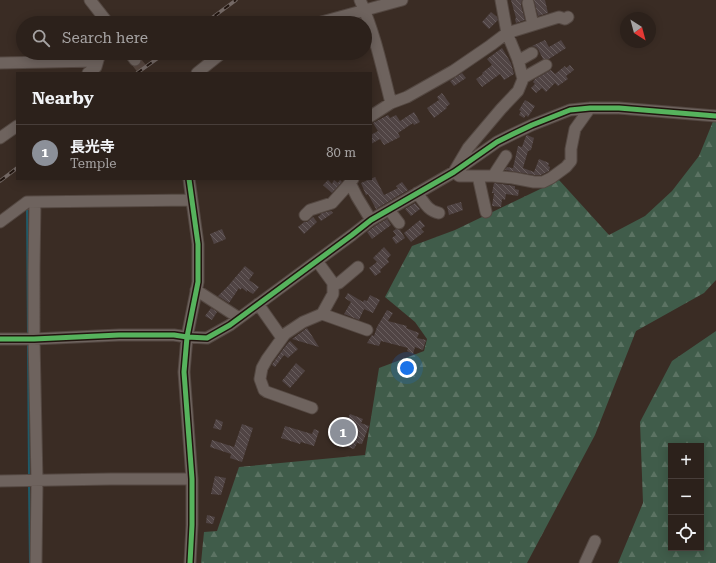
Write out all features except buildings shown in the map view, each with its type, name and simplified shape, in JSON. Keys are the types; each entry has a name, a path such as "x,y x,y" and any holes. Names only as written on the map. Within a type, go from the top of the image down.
{"street":[{"path":"90,0 103,16"},
{"path":"360,0 367,16"},
{"path":"343,16 402,0"},
{"path":"454,172 468,148 518,90 523,79 507,32 501,0"},
{"path":"528,3 533,25"},
{"path":"372,115 391,103 407,97 453,71 507,32 558,17 565,19 568,17"},
{"path":"372,31 379,52 391,103"},
{"path":"518,61 532,53"},
{"path":"0,63 50,60"},
{"path":"89,72 96,67 98,60"},
{"path":"198,72 213,60"},
{"path":"523,78 546,65"},
{"path":"454,172 459,176 493,176 543,182 556,175 571,161 571,149 575,129 590,108"},
{"path":"0,339 119,335 174,335 207,338 230,325 371,220 454,172 498,142 513,134 570,110 590,108 619,108 716,116"},
{"path":"0,138 16,127"},
{"path":"493,176 506,156"},
{"path":"478,176 486,212"},
{"path":"189,180 198,244 198,282 187,337 184,372 192,479 190,563"},
{"path":"305,215 310,210 332,203 352,181"},
{"path":"352,181 356,197 371,220"},
{"path":"417,193 428,208 433,212 439,213"},
{"path":"0,222 27,202 192,200"},
{"path":"35,202 34,339 38,481 36,563"},
{"path":"389,210 399,223"},
{"path":"312,408 267,392 264,390 260,379 262,368 267,359 285,334 303,322 322,314 333,294 333,283 317,261"},
{"path":"333,285 339,283 358,267"},
{"path":"196,290 239,318"},
{"path":"258,304 282,338"},
{"path":"322,314 367,330"},
{"path":"0,481 111,478 192,479"},
{"path":"585,563 595,541"}],"green space":[{"path":"716,114 716,280 704,293 636,331 595,435 527,563 201,563 204,532 217,531 239,467 365,455 379,368 424,351 427,339 415,322 385,297 412,246 455,230 559,180 609,235 645,216 672,191 699,156"},
{"path":"716,331 716,563 618,563 643,503 640,422 672,361"}],"waterway":[{"path":"27,207 28,334"},
{"path":"28,343 29,476"},
{"path":"29,485 30,563"}],"tunnel":[{"path":"135,60 144,72"}],"railway":[{"path":"214,16 236,0"},
{"path":"138,72 155,60"},
{"path":"0,181 16,169"}],"cycle path":[{"path":"0,339 119,335 174,335 207,338 230,325 371,220 454,172 497,142 532,125 570,110 590,108 619,108 716,116"},
{"path":"189,180 198,244 198,282 187,337 184,372 192,479 190,563"}],"place":[{"name":"長光寺","path":"343,432"}]}
